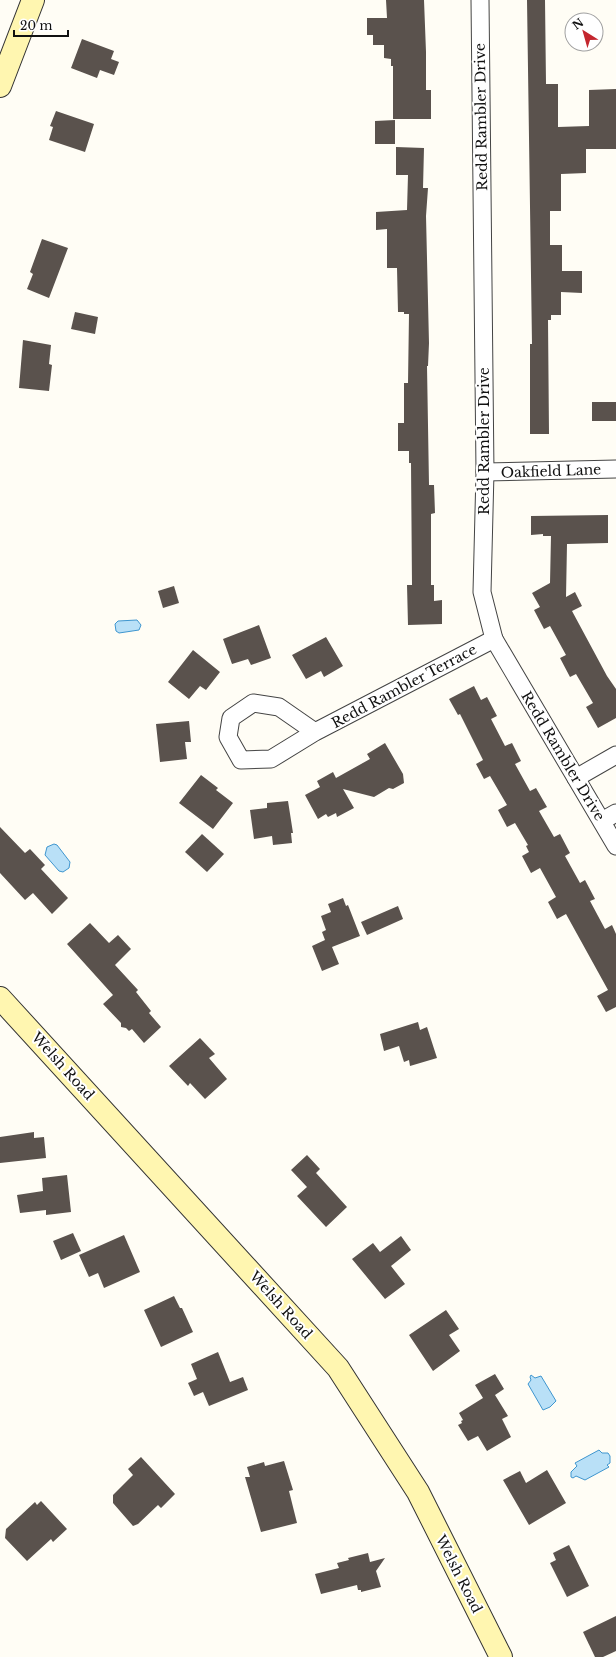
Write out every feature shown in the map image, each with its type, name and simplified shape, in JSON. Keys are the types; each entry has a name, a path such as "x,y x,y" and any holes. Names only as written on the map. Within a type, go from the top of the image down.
{"main road":[{"path":"0,86 33,0"},
{"name":"Welsh Road","path":"0,998 338,1368 418,1492 501,1657"}],"street":[{"name":"Redd Rambler Drive","path":"480,0 485,472 482,592 494,639 576,778 609,817 616,846"},
{"name":"Oakfield Lane","path":"485,472 616,469"},
{"name":"Redd Rambler Terrace","path":"315,732 279,707 253,703 231,718 228,737 241,760 271,759 315,732 494,639"},
{"path":"576,778 616,755"}],"water":[{"path":"137,620 141,625 139,630 119,633 116,631 115,624 118,621"},
{"path":"54,844 57,845 70,862 69,868 63,872 59,871 45,855 47,847"},
{"path":"531,1375 535,1378 541,1376 556,1401 550,1407 543,1410 528,1384 531,1380"},
{"path":"599,1450 602,1453 608,1453 610,1456 610,1463 607,1465 609,1467 585,1480 576,1476 573,1478 571,1477 571,1472 577,1466 575,1463"}],"building":[{"path":"386,0 424,0 426,90 431,90 431,119 393,119 393,66 391,66 391,59 384,58 384,45 373,45 373,35 367,35 367,18 387,18"},
{"path":"527,0 545,0 546,84 558,84 558,127 589,126 589,90 616,89 616,149 586,149 586,173 561,174 561,211 550,211 550,245 562,245 562,271 582,271 582,293 561,292 561,315 551,315 551,320 548,320 549,434 530,434 530,344 532,344"},
{"path":"82,39 114,51 111,59 119,62 114,75 100,70 97,78 71,68"},
{"path":"56,111 94,124 85,152 49,140 53,127 50,126"},
{"path":"395,120 395,144 375,144 375,121"},
{"path":"396,147 424,148 423,188 428,188 426,216 429,343 427,366 429,485 434,485 435,513 431,514 431,585 434,585 434,601 442,600 442,624 408,625 407,585 412,585 411,463 409,463 409,451 398,451 398,423 404,423 404,383 408,383 409,314 398,312 397,268 387,268 387,229 376,230 376,212 407,210 408,175 396,175"},
{"path":"42,239 68,248 49,298 27,289 33,274 30,272"},
{"path":"75,312 98,317 95,334 71,329"},
{"path":"23,340 51,345 49,364 52,365 49,391 19,388"},
{"path":"592,402 616,402 616,421 592,421"},
{"path":"608,515 608,543 567,544 566,597 575,592 582,606 572,611 607,676 616,689 616,718 598,728 586,707 593,703 576,674 570,677 560,658 566,655 550,626 544,629 534,610 540,607 532,593 550,583 551,536 543,536 543,534 531,535 531,516"},
{"path":"174,586 179,603 163,608 158,591"},
{"path":"259,625 271,658 251,665 248,659 232,664 223,639"},
{"path":"326,637 343,666 324,677 321,671 306,679 292,655"},
{"path":"193,650 220,672 206,690 200,686 189,699 168,682"},
{"path":"474,686 481,700 487,697 497,716 491,719 505,746 512,743 521,761 515,764 530,791 536,788 547,807 539,811 554,837 560,834 570,853 565,856 580,883 585,880 595,899 590,901 605,929 612,925 616,934 616,1007 606,1012 597,996 608,990 566,914 557,919 548,902 556,897 540,868 531,873 522,856 529,852 526,846 528,845 515,823 507,827 498,810 507,805 490,776 484,779 476,764 483,760 460,714 458,715 449,699"},
{"path":"189,721 191,742 185,742 187,759 160,762 156,724"},
{"path":"385,743 403,774 404,783 393,789 389,788 374,797 343,789 354,808 337,817 336,813 328,817 326,814 318,819 305,795 320,787 317,781 333,772 336,778 370,759 367,754"},
{"path":"201,775 218,788 216,790 233,803 213,829 179,803"},
{"path":"288,801 293,833 291,833 292,843 273,845 272,836 254,839 250,810 267,808 267,803"},
{"path":"0,827 25,853 30,849 45,865 41,869 68,898 52,914 33,893 25,900 0,873"},
{"path":"202,834 224,854 207,872 185,852"},
{"path":"343,898 346,906 348,905 360,936 332,947 339,964 322,971 312,946 325,940 322,932 326,930 321,916 331,912 328,904"},
{"path":"398,906 403,919 367,935 361,922"},
{"path":"90,923 109,943 118,935 131,949 115,965 138,990 136,992 151,1011 149,1013 161,1027 144,1043 132,1029 129,1031 126,1028 121,1027 121,1023 103,1004 113,995 67,944"},
{"path":"418,1022 420,1030 427,1027 437,1058 410,1066 409,1060 404,1062 399,1046 384,1051 380,1034"},
{"path":"200,1038 215,1054 209,1058 227,1079 205,1099 190,1083 188,1086 169,1066"},
{"path":"34,1132 34,1138 44,1137 46,1158 0,1163 0,1137"},
{"path":"307,1155 320,1169 316,1173 347,1207 326,1227 297,1196 307,1187 291,1170"},
{"path":"67,1175 71,1212 46,1215 46,1210 20,1213 17,1195 43,1191 42,1178"},
{"path":"73,1233 81,1251 61,1260 53,1241"},
{"path":"124,1235 140,1272 104,1288 98,1273 89,1277 79,1255"},
{"path":"401,1236 411,1250 391,1266 405,1284 385,1299 352,1259 373,1243 380,1252"},
{"path":"174,1296 180,1308 182,1308 193,1332 161,1347 144,1310"},
{"path":"446,1310 459,1329 449,1335 460,1351 433,1371 409,1335"},
{"path":"218,1352 230,1382 243,1377 248,1390 209,1406 203,1392 194,1396 188,1383 197,1379 191,1364"},
{"path":"495,1374 504,1389 495,1395 508,1416 502,1419 511,1437 487,1451 478,1436 468,1441 458,1425 462,1423 461,1421 463,1420 459,1413 483,1398 475,1385"},
{"path":"141,1457 175,1494 161,1508 158,1505 138,1524 133,1526 113,1503 113,1495 133,1475 128,1469"},
{"path":"284,1461 293,1490 289,1491 297,1523 261,1532 245,1477 250,1477 247,1467 264,1462 265,1466"},
{"path":"547,1470 566,1503 529,1525 503,1480 520,1471 526,1483"},
{"path":"41,1501 67,1529 53,1542 51,1539 27,1561 5,1538 6,1529 35,1502 37,1505"},
{"path":"569,1545 589,1586 567,1597 550,1563 556,1560 553,1553"},
{"path":"368,1553 370,1562 385,1558 376,1571 381,1587 361,1592 361,1590 358,1590 357,1585 321,1594 315,1574 339,1568 337,1563 349,1560 348,1558"},
{"path":"616,1616 616,1651 603,1657 595,1657 583,1632"}]}
